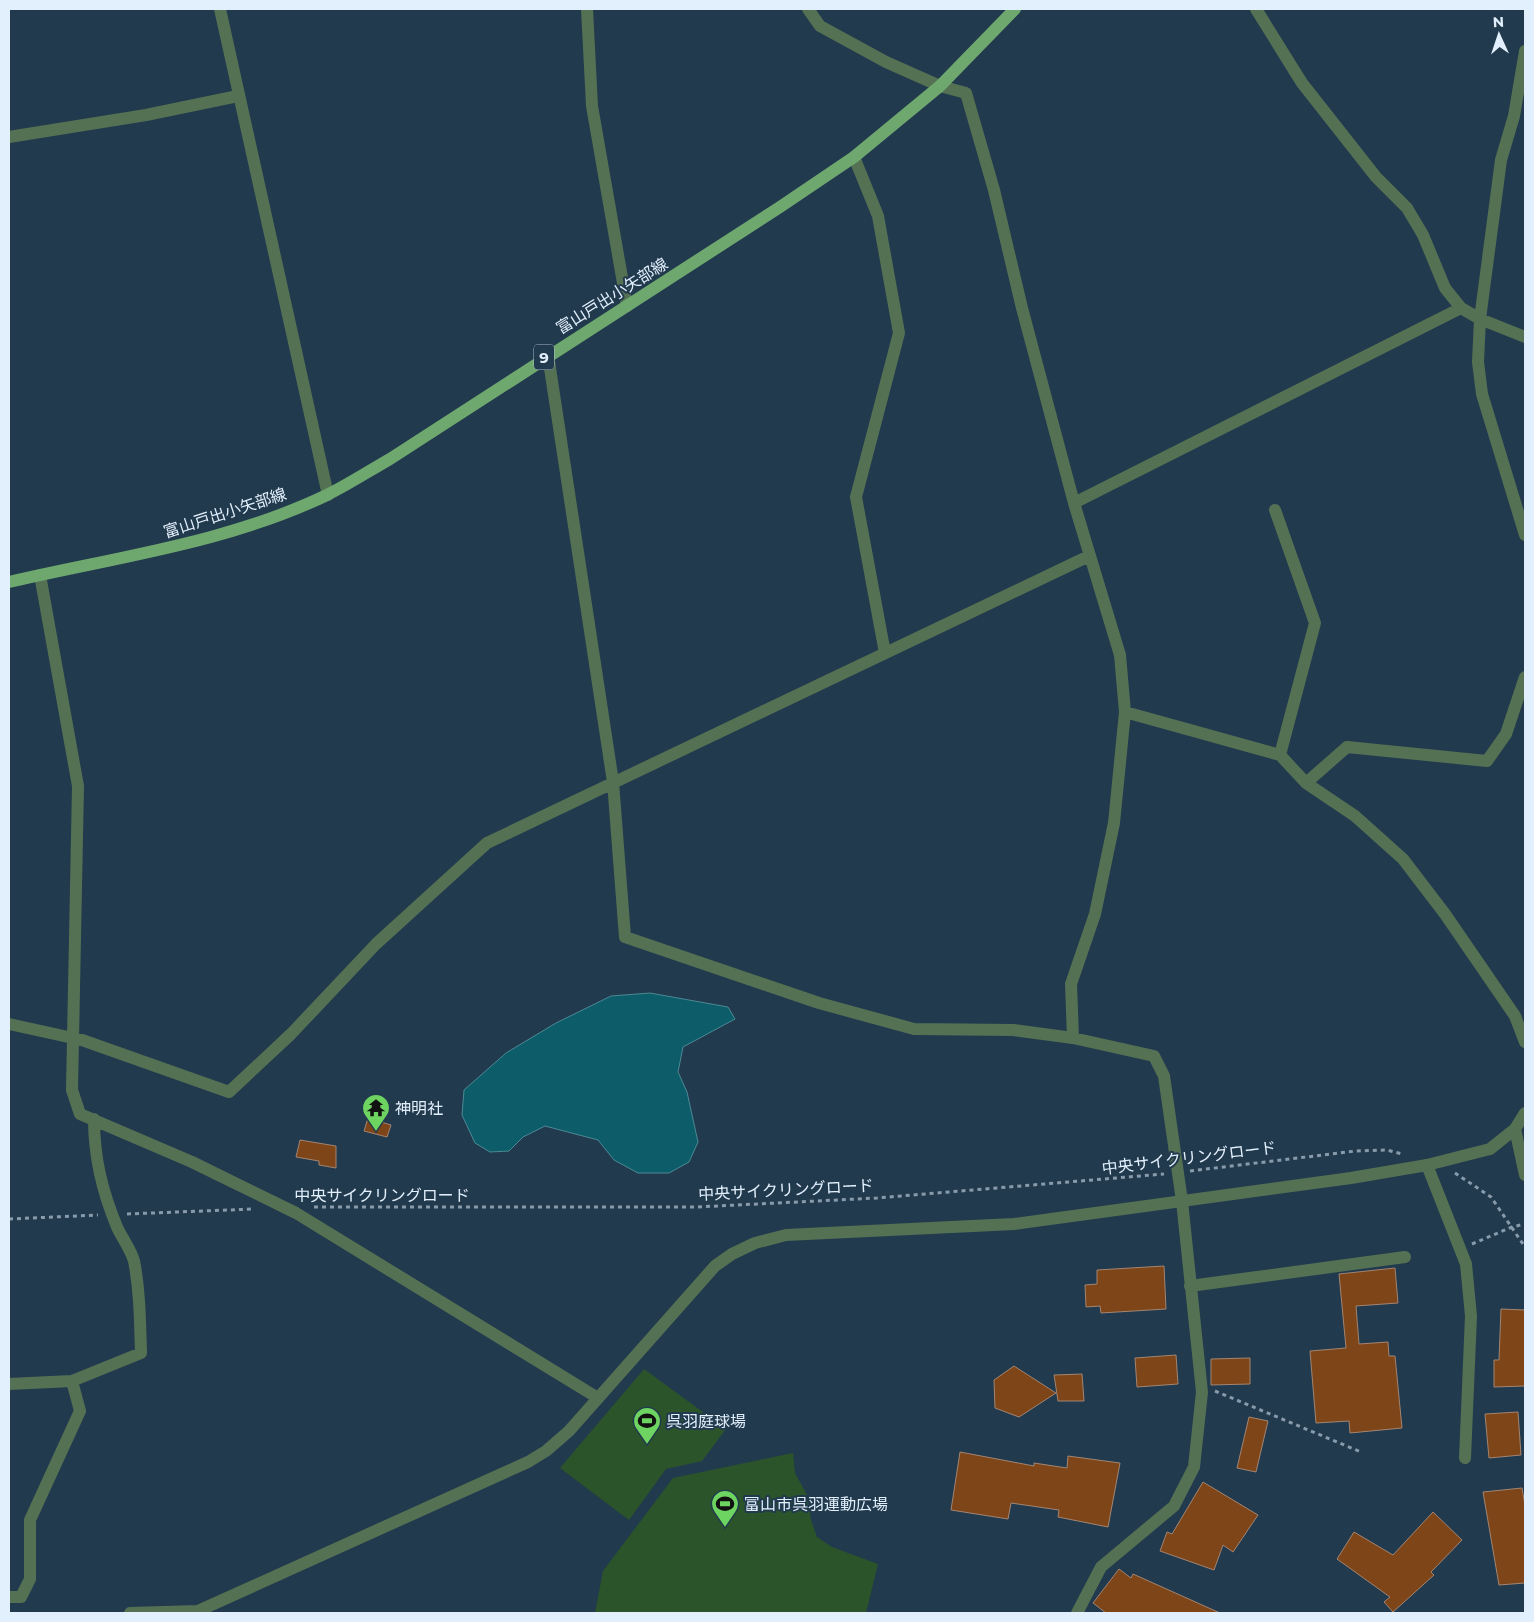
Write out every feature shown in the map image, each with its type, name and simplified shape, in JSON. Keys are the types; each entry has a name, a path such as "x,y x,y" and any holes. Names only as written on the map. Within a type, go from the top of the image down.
{"main road":[{"name":"富山戸出小矢部線","path":"9,582 159,551 253,524 328,495 390,459 854,157 940,86 1015,9"}],"street":[{"path":"220,9 328,495"},
{"path":"587,9 592,106 627,306"},
{"path":"808,9 820,26 886,62 940,86 966,93 994,190 1022,308 1074,503 1120,655 1125,712 1114,824 1095,914 1071,984 1073,1038"},
{"path":"1256,9 1302,83 1376,177 1407,208 1423,235 1445,288 1461,308 1480,319 1525,337"},
{"path":"1525,51 1520,117 1501,160 1480,319 1478,362 1482,394 1525,535"},
{"path":"9,137 146,115 238,96"},
{"path":"854,157 878,216 898,333 856,496 885,653"},
{"path":"1074,503 1461,308"},
{"path":"548,355 613,782 625,937 819,1003 914,1029 1013,1030 1073,1038 1154,1056 1164,1076 1176,1173 1182,1201 1201,1385 1194,1467 1174,1506 1101,1567 1077,1613"},
{"path":"1276,510 1315,623 1280,755"},
{"path":"9,1024 73,1039 229,1092 291,1034 376,944 487,842 1089,556"},
{"path":"40,575 78,786 72,1090 80,1114 192,1162 296,1213 598,1398"},
{"path":"1306,783 1347,747 1487,761 1506,734 1525,677"},
{"path":"1125,712 1280,755 1306,783 1355,816 1403,859 1445,914 1515,1016 1525,1042"},
{"path":"130,1613 203,1612 546,1452 569,1431 701,1279 732,1254 755,1242 786,1236 1014,1224 1351,1178 1430,1164 1490,1149 1515,1129 1525,1113"},
{"path":"9,1384 72,1381 141,1354 139,1306 133,1259 100,1185 94,1143 94,1119"},
{"path":"1515,1129 1525,1175"},
{"path":"1430,1164 1466,1264 1471,1316 1465,1458"},
{"path":"1190,1286 1405,1257"},
{"path":"9,1597 20,1596 30,1579 30,1520 80,1411 72,1381"}],"path":[{"name":"中央サイクリングロード","path":"313,1207 697,1207 877,1198 1120,1180 1356,1151 1387,1150 1406,1155"},
{"path":"1430,1164 1452,1172 1491,1197 1525,1247"},
{"path":"9,1219 257,1209"},
{"path":"1460,1249 1512,1227 1525,1224"},
{"path":"1201,1385 1361,1452"}],"shaded area":[{"path":"650,993 728,1007 735,1019 683,1047 678,1072 687,1092 698,1142 689,1162 669,1173 638,1173 614,1160 598,1140 545,1126 523,1137 509,1151 490,1152 475,1143 462,1115 464,1090 506,1053 556,1023 611,996"},
{"name":"呉羽庭球場","path":"644,1369 726,1429 702,1461 666,1469 629,1520 560,1468"},
{"name":"富山市呉羽運動広場","path":"793,1453 795,1473 807,1495 811,1520 817,1537 832,1547 878,1564 866,1613 595,1613 603,1571 673,1478"}],"building":[{"path":"368,1118 391,1125 387,1137 364,1131"},
{"path":"300,1140 336,1146 336,1168 319,1165 319,1161 296,1157"},
{"path":"1164,1266 1166,1309 1101,1313 1100,1306 1086,1307 1085,1285 1097,1284 1097,1270"},
{"path":"1395,1268 1398,1303 1356,1306 1359,1344 1388,1342 1389,1356 1395,1356 1402,1428 1350,1433 1349,1421 1316,1423 1310,1351 1346,1348 1339,1274"},
{"path":"1501,1309 1525,1310 1525,1386 1494,1387 1494,1360 1499,1360"},
{"path":"1176,1355 1178,1384 1137,1387 1135,1358"},
{"path":"1250,1358 1250,1384 1211,1385 1211,1359"},
{"path":"1014,1366 1056,1393 1019,1417 995,1408 994,1380"},
{"path":"1082,1374 1084,1401 1058,1401 1054,1375"},
{"path":"1518,1412 1521,1455 1489,1458 1485,1414"},
{"path":"1249,1417 1268,1421 1256,1472 1237,1468"},
{"path":"960,1452 1034,1466 1034,1463 1067,1468 1068,1456 1120,1463 1108,1527 1058,1517 1059,1510 1011,1503 1008,1519 951,1510"},
{"path":"1203,1482 1258,1515 1233,1552 1223,1545 1214,1570 1160,1551 1167,1532 1172,1534"},
{"path":"1522,1488 1525,1505 1525,1583 1499,1585 1483,1492"},
{"path":"1433,1512 1462,1540 1431,1572 1434,1575 1393,1612 1384,1602 1390,1597 1337,1559 1354,1532 1393,1555"},
{"path":"1119,1569 1131,1578 1133,1574 1220,1613 1106,1613 1093,1603"}],"place":[{"name":"神明社","path":"376,1132"},
{"name":"呉羽庭球場","path":"647,1445"},
{"name":"富山市呉羽運動広場","path":"725,1528"}]}
